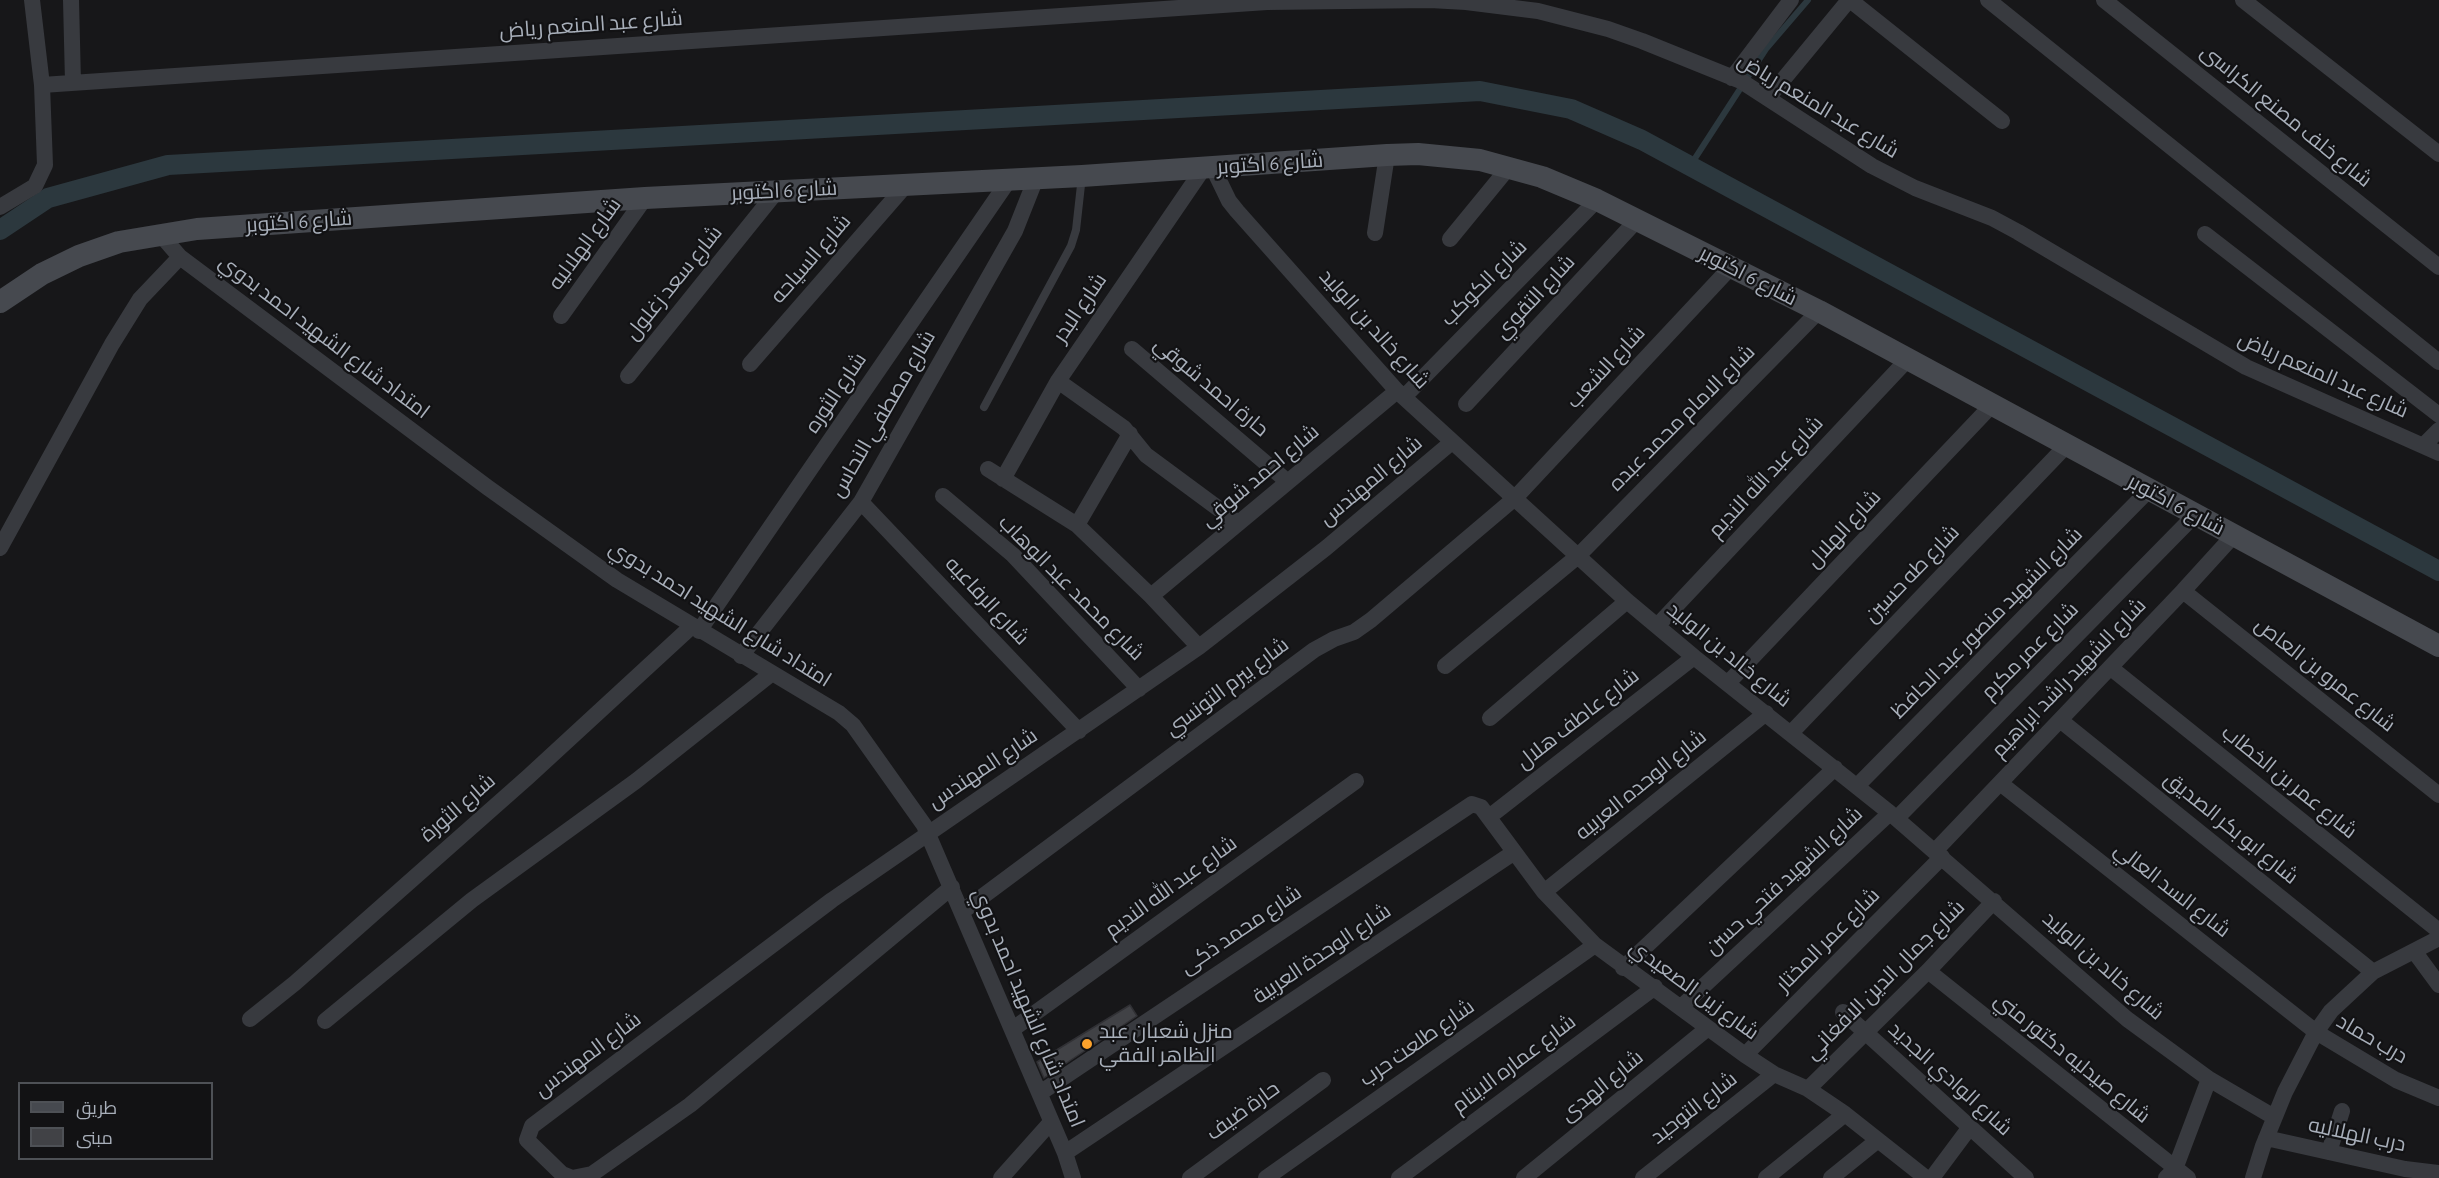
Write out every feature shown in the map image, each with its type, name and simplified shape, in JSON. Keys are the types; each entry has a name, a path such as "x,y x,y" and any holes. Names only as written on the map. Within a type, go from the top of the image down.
{"main road":[{"name":"شارع 6 اكتوبر","path":"0,303 42,274 79,256 119,242 197,229 645,198 1082,176 1388,155 1449,155 1509,167 1542,177 1597,200 1819,311 2148,491 2439,646"}],"street":[{"path":"0,207 35,186 45,165 42,85 32,0"},
{"path":"71,0 73,82"},
{"name":"شارع عبد المنعم رياض","path":"42,85 1267,1 1430,0 1538,11 1634,38 1736,80 1872,166 1915,188 1966,207 2009,227 2246,367 2432,449"},
{"path":"1736,80 1791,0"},
{"path":"1766,97 1850,0 2002,122"},
{"path":"1989,0 2439,362"},
{"name":"شارع خلف مصنع الكراسى","path":"2104,0 2439,267"},
{"path":"2242,0 2439,154"},
{"path":"1375,233 1388,155"},
{"path":"1450,239 1509,167"},
{"name":"شارع البدر","path":"1003,479 1058,381 1208,168"},
{"name":"شارع خالد بن الوليد","path":"1208,168 1237,211 1400,394 1627,601 1893,815 2127,1018 2209,1079 2274,1117"},
{"name":"شارع مصطفي النحاس","path":"741,656 861,502 1015,231 1036,178"},
{"name":"شارع الثوره","path":"696,629 1009,180"},
{"name":"شارع السياحه","path":"750,364 906,185"},
{"name":"شارع سعد زغلول","path":"628,376 777,191"},
{"name":"شارع الهلاليه","path":"561,316 645,198"},
{"name":"شارع الكوكب","path":"1400,394 1597,200"},
{"name":"شارع التقوي","path":"1466,404 1637,220"},
{"path":"2205,234 2439,415"},
{"name":"امتداد شارع الشهيد احمد بدوي","path":"161,235 180,257 487,487 617,580 839,713 853,725 920,816 1013,1029 1065,1153 1073,1178"},
{"path":"0,548 112,344 141,299 180,257"},
{"name":"شارع الشعب","path":"1515,498 1731,267"},
{"name":"شارع الامام محمد عبده","path":"1445,666 1578,556 1819,311"},
{"name":"حارة احمد شوقي","path":"1132,349 1288,482"},
{"name":"شارع عبد الله النديم","path":"1657,626 1908,359"},
{"path":"1058,381 1130,434 1146,455 1238,523"},
{"name":"شارع احمد شوقي","path":"1151,596 1288,482 1400,394"},
{"name":"شارع الهلال","path":"1728,683 1992,405"},
{"path":"2432,449 2439,430"},
{"path":"1077,525 1130,434"},
{"name":"شارع المهندس","path":"952,887 690,1105 592,1174 572,1178 562,1174 527,1140 532,1126 832,900 1199,647 1326,548 1452,442"},
{"name":"شارع طه حسين","path":"1791,734 2066,446"},
{"path":"988,469 1077,525 1151,596 1199,647"},
{"name":"شارع الشهيد منصور عبد الحافظ","path":"1857,786 2148,491"},
{"name":"شارع محمد عبد الوهاب","path":"943,496 1013,555 1139,689"},
{"name":"شارع بيرم التونسي","path":"963,911 1314,650 1334,639 1354,632 1371,620 1515,498"},
{"name":"شارع الرفاعيه","path":"861,502 1079,731"},
{"name":"شارع عمر مكرم","path":"1893,815 2195,515"},
{"name":"شارع الشهيد راشد ابراهيم","path":"1938,854 2000,783 2234,535"},
{"name":"شارع عمرو بن العاص","path":"2183,591 2439,795"},
{"path":"1490,718 1627,601"},
{"name":"شارع الثورة","path":"250,1019 295,983 696,629"},
{"name":"شارع عاطف هلال","path":"1489,816 1694,657"},
{"name":"شارع عمر بن الخطاب","path":"2110,668 2439,931"},
{"path":"325,1021 472,900 636,781 771,674"},
{"name":"شارع الوحده العربيه","path":"1544,892 1766,713"},
{"name":"شارع ابو بكر الصديق","path":"2060,720 2373,972"},
{"path":"1623,968 1835,768"},
{"name":"شارع عبد الله النديم","path":"1013,1029 1356,781"},
{"name":"شارع السد العالي","path":"2000,783 2316,1032"},
{"name":"شارع زين الصعيدي","path":"1468,805 1477,804 1489,816 1513,853 1544,892 1595,945 1623,968 1655,987 1745,1055 1774,1074 1808,1089 1845,1114 1926,1178"},
{"name":"شارع محمد ذكى","path":"1040,1093 1468,805"},
{"name":"شارع الشهيد فتحي حسن","path":"1681,1007 1893,815"},
{"name":"شارع الوحدة العربية","path":"1065,1153 1513,853"},
{"name":"شارع عمر المختار","path":"1745,1055 1938,854"},
{"name":"شارع جمال الدين الافغاني","path":"1808,1089 1928,971 1994,902"},
{"path":"2253,1178 2274,1117 2316,1032 2331,1011 2373,972 2439,938"},
{"name":"شارع طلعت حرب","path":"1266,1178 1595,945"},
{"path":"2414,951 2439,985"},
{"name":"شارع صيدليه دكتور مني","path":"1928,971 2177,1175"},
{"name":"شارع عماره الايتام","path":"1400,1178 1655,987"},
{"name":"شارع الوادي الجديد","path":"1844,1012 2026,1178"},
{"name":"شارع الهدى","path":"1524,1178 1708,1028"},
{"name":"درب حماد","path":"2316,1032 2396,1080 2439,1098"},
{"name":"شارع التوحيد","path":"1643,1178 1774,1074"},
{"path":"2177,1175 2209,1079"},
{"name":"حارة ضيف","path":"1190,1178 1323,1080"},
{"path":"2329,1152 2342,1111"},
{"path":"1766,1178 1845,1114"},
{"path":"1001,1178 1051,1122"},
{"path":"1932,1178 1970,1127"},
{"name":"درب الهلاليه","path":"2266,1138 2405,1169 2439,1173"},
{"path":"1831,1178 1878,1140"}],"lane":[{"path":"984,407 1071,246 1076,230 1082,176"}],"building":[{"name":"منزل شعبان عبد الظاهر الفقي","path":"1130,1005 1137,1016 1044,1078 1037,1062"}],"waterway":[{"path":"1690,166 1766,49 1808,0"},
{"path":"0,230 48,198 168,165 1480,91 1571,109 1642,140 2439,571"}],"place":[{"name":"منزل شعبان عبد الظاهر الفقي","path":"1087,1044"}]}
